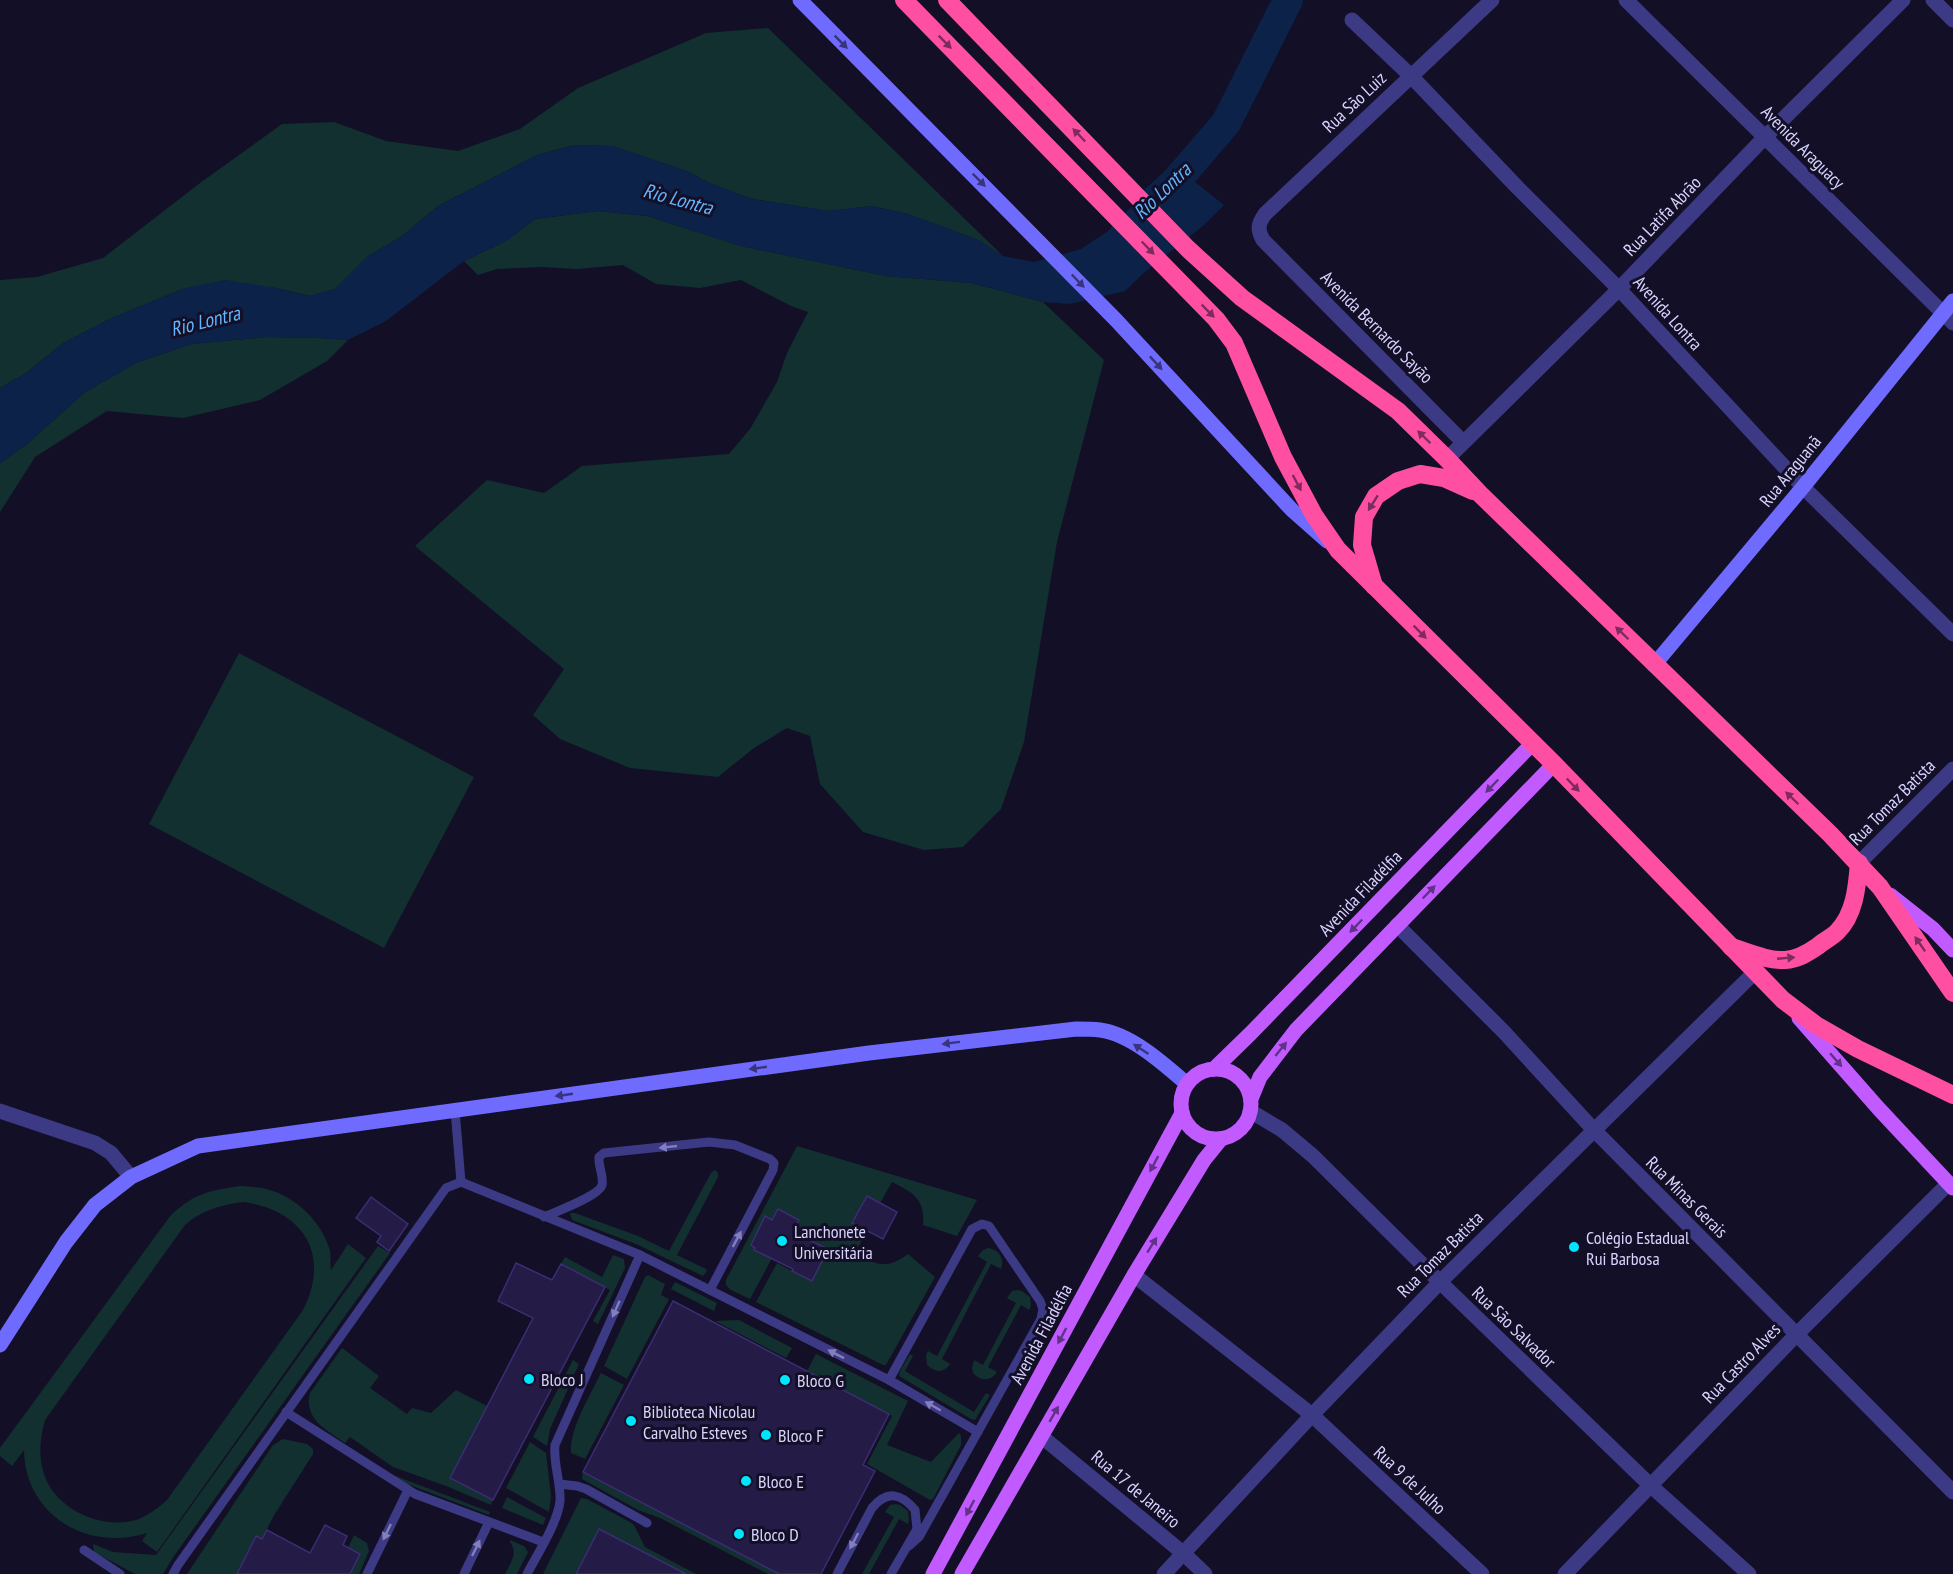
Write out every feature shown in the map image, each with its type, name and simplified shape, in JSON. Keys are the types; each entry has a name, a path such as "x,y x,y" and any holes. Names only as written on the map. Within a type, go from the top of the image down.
{"highway":[{"path":"904,0 1216,319 1234,344 1283,457 1314,515 1338,550 1554,764 1783,1000 1816,1024 1858,1049 1953,1095"},
{"path":"947,0 1188,249 1242,298 1398,411 1654,665 1859,863 1880,887 1953,993"},
{"path":"1374,586 1362,545 1364,517 1376,496 1398,481 1420,474 1444,478 1480,494"},
{"path":"1730,947 1770,959 1785,960 1800,957 1814,949 1838,932 1850,912 1856,891 1859,863"}],"main road":[{"name":"Avenida Filadélfia","path":"1214,1069 1251,1035 1533,744"},
{"path":"1251,1105 1242,1080 1234,1073 1214,1069 1203,1071 1187,1084 1181,1103 1186,1122 1201,1136 1221,1139 1232,1136 1240,1129 1247,1121 1260,1077 1296,1030 1554,764"},
{"path":"1880,887 1933,929 1953,950"},
{"path":"1783,1000 1879,1109 1951,1186"},
{"name":"Avenida Filadélfia","path":"933,1574 1182,1113"},
{"path":"962,1574 1134,1275 1204,1160 1221,1139"}],"street":[{"path":"800,0 1116,320 1292,510 1338,550"},
{"name":"Rua São Luiz","path":"1263,240 1258,231 1265,214 1492,0"},
{"name":"Avenida Araguacy","path":"1626,0 1765,137 1950,312"},
{"name":"Rua Latifa Abrão","path":"1447,459 1619,289 1765,137 1903,0"},
{"path":"1933,0 1953,20"},
{"name":"Avenida Lontra","path":"1352,20 1411,76 1619,289 1803,487 1953,634"},
{"name":"Avenida Bernardo Sayão","path":"1263,240 1463,442"},
{"name":"Rua Araguanã","path":"1654,665 1950,312"},
{"name":"Rua Tomaz Batista","path":"1859,863 1953,769"},
{"name":"Rua Minas Gerais","path":"1397,925 1504,1032 1593,1129 1953,1492"},
{"name":"Rua Tomaz Batista","path":"1164,1574 1440,1282 1755,972"},
{"path":"0,1345 66,1242 95,1205 131,1177 198,1146 869,1053 1076,1029 1102,1030 1124,1038 1164,1064 1187,1084"},
{"name":"Rua São Salvador","path":"1251,1105 1312,1156 1650,1485 1749,1574"},
{"path":"0,1111 95,1143 111,1153 131,1177"},
{"name":"Rua Castro Alves","path":"1565,1574 1797,1334 1951,1186"},
{"name":"Rua 9 de Julho","path":"1134,1275 1312,1415 1482,1574"},
{"name":"Rua 17 de Janeiro","path":"1041,1436 1183,1553 1205,1574"}],"lane":[{"path":"455,1110 461,1182"},
{"path":"544,1217 597,1192 602,1183 599,1162 604,1153 709,1142 735,1145 770,1159 774,1163 773,1170 710,1290"},
{"path":"173,1574 446,1188 461,1182 640,1255 889,1380 978,1432"},
{"path":"889,1380 972,1229 982,1224 989,1226 1040,1301 1043,1309 1041,1318 919,1538 909,1546"},
{"path":"527,1574 556,1517 560,1503 554,1458 555,1445 640,1255"},
{"path":"286,1412 408,1490 428,1500 543,1542"},
{"path":"559,1484 586,1489 647,1523"},
{"path":"366,1574 408,1490"},
{"path":"837,1574 872,1508 886,1496 902,1497 915,1510 917,1529 891,1574"},
{"path":"464,1574 489,1522"},
{"path":"84,1550 120,1574"}],"green space":[{"path":"768,28 1003,256 978,240 908,214 871,206 829,211 752,199 709,183 689,172 613,146 574,145 537,155 438,206 402,236 368,256 335,289 310,296 271,287 185,288 114,317 63,343 26,373 0,388 0,280 37,277 103,258 200,183 282,124 334,122 386,141 458,151 520,129 578,88 706,33"},
{"path":"598,211 647,216 741,246 886,276 972,283 1043,302 1104,360 1057,542 1024,742 1001,809 963,847 924,850 863,832 820,784 810,736 787,728 754,748 718,777 630,768 560,739 533,715 564,669 415,546 487,480 544,493 582,466 729,454 750,429 777,382 787,353 808,312 791,306 741,280 700,288 656,284 623,265 577,269 541,267 497,269 478,275 464,261 506,241 535,219"},
{"path":"268,337 348,340 327,361 260,400 183,418 107,411 35,457 0,512 0,463 27,444 85,392 136,363 191,344"},
{"path":"239,653 474,777 384,948 149,824"},
{"path":"797,1146 977,1200 957,1236 923,1225 920,1202 912,1193 892,1182 880,1203 867,1196 852,1223 867,1231 855,1253 882,1264 894,1262 908,1254 935,1277 886,1365 756,1302 777,1263 811,1281 827,1249 801,1236 803,1231 795,1227 798,1220 778,1209 772,1220 765,1217 751,1245 772,1258 750,1299 726,1285 726,1280"},
{"path":"715,1170 718,1177 677,1255 706,1269 703,1276 636,1244 572,1220 570,1213 575,1213 638,1236 669,1251 711,1173"},
{"path":"240,1186 256,1187 283,1195 309,1214 327,1241 331,1270 348,1244 366,1258 157,1552 142,1541 147,1533 125,1538 103,1537 82,1532 63,1523 48,1510 35,1493 27,1473 24,1450 12,1466 0,1456 0,1448 171,1215 195,1197","holes":["243,1202 264,1207 282,1215 296,1225 306,1238 312,1254 314,1271 311,1290 303,1310 164,1503 153,1512 136,1520 122,1522 94,1519 69,1507 50,1486 42,1467 40,1447 45,1420 185,1225 205,1212 227,1205"]},
{"path":"378,1246 390,1253 163,1574 135,1574 94,1552 93,1544 113,1552 156,1555"},
{"path":"988,1248 1000,1255 1001,1269 991,1264 942,1359 950,1364 948,1367 942,1371 933,1369 927,1365 926,1355 928,1351 937,1356 987,1262 978,1256"},
{"path":"613,1255 624,1259 625,1268 598,1324 593,1321 610,1290 561,1264 565,1257 602,1277"},
{"path":"648,1275 665,1284 661,1295 669,1299 627,1379 604,1366 645,1277"},
{"path":"675,1282 717,1303 714,1311 671,1289"},
{"path":"1017,1290 1030,1297 1031,1306 1029,1310 1021,1305 988,1367 997,1372 995,1375 989,1379 979,1378 973,1373 974,1360 983,1365 1016,1303 1007,1298 1012,1291"},
{"path":"739,1320 792,1348 786,1358 715,1321"},
{"path":"342,1348 379,1376 370,1388 407,1414 412,1408 431,1413 456,1390 487,1406 450,1478 493,1500 491,1505 393,1467 350,1437 345,1443 318,1423 310,1410 310,1393"},
{"path":"816,1354 908,1401 887,1445 931,1462 959,1433 961,1445 933,1499 930,1500 867,1464 892,1416 807,1371"},
{"path":"910,1354 913,1356 905,1371 974,1412 986,1393 990,1395 975,1420 899,1376"},
{"path":"573,1360 579,1364 550,1429 547,1446 533,1437"},
{"path":"601,1373 624,1385 585,1459 571,1453 573,1433"},
{"path":"283,1439 307,1444 313,1449 313,1454 273,1517 262,1539 256,1536 237,1574 187,1574 273,1445"},
{"path":"530,1442 546,1453 551,1496 549,1512 506,1488"},
{"path":"583,1472 779,1574 768,1574 660,1518 638,1510 582,1479"},
{"path":"393,1475 490,1512 489,1515 402,1482"},
{"path":"507,1497 546,1518 543,1525 502,1508"},
{"path":"581,1498 630,1522 634,1525 645,1547 696,1574 686,1574 599,1529 575,1574 543,1574"},
{"path":"895,1504 908,1511 908,1524 899,1519 869,1574 862,1574 894,1517 885,1512 890,1505"},
{"path":"354,1535 367,1543 369,1551 359,1574 350,1574 348,1548"},
{"path":"510,1540 524,1546 528,1552 517,1574 505,1574 514,1554"}],"water":[{"path":"574,145 613,146 689,172 709,183 753,199 829,211 871,206 908,214 978,240 1003,256 1034,262 1081,249 1108,231 1171,163 1224,205 1204,225 1125,291 1070,304 1043,302 972,283 886,276 741,246 647,216 598,211 535,219 506,241 464,261 386,321 348,340 268,337 191,344 136,363 85,392 27,444 0,463 0,388 26,373 63,343 114,317 185,288 225,280 309,296 335,289 368,256 402,236 438,206 537,155"}],"building":[{"path":"867,1196 897,1212 883,1239 852,1223"},
{"path":"371,1197 408,1224 389,1251 377,1242 381,1236 356,1218"},
{"name":"Lanchonete Universitária","path":"778,1209 799,1220 795,1227 804,1231 801,1236 828,1249 812,1281 754,1250 755,1248 751,1245 765,1216 772,1220"},
{"name":"Bloco J","path":"516,1263 552,1280 561,1264 605,1287 493,1500 450,1478 533,1318 498,1301"},
{"path":"673,1301 889,1414 863,1465 875,1471 821,1574 779,1574 583,1472"},
{"path":"325,1525 347,1536 343,1545 360,1554 350,1574 237,1574 256,1536 262,1539 267,1530 310,1553"},
{"path":"599,1529 686,1574 576,1574"}],"waterway":[{"name":"Rio Lontra","path":"1154,201 1175,182 1226,123 1288,0"}],"place":[{"name":"Lanchonete Universitária","path":"782,1241"},
{"name":"Colégio Estadual Rui Barbosa","path":"1574,1247"},
{"name":"Bloco J","path":"529,1379"},
{"name":"Bloco G","path":"785,1380"},
{"name":"Biblioteca Nicolau Carvalho Esteves","path":"631,1421"},
{"name":"Bloco F","path":"766,1435"},
{"name":"Bloco E","path":"746,1481"},
{"name":"Bloco D","path":"739,1534"}]}
